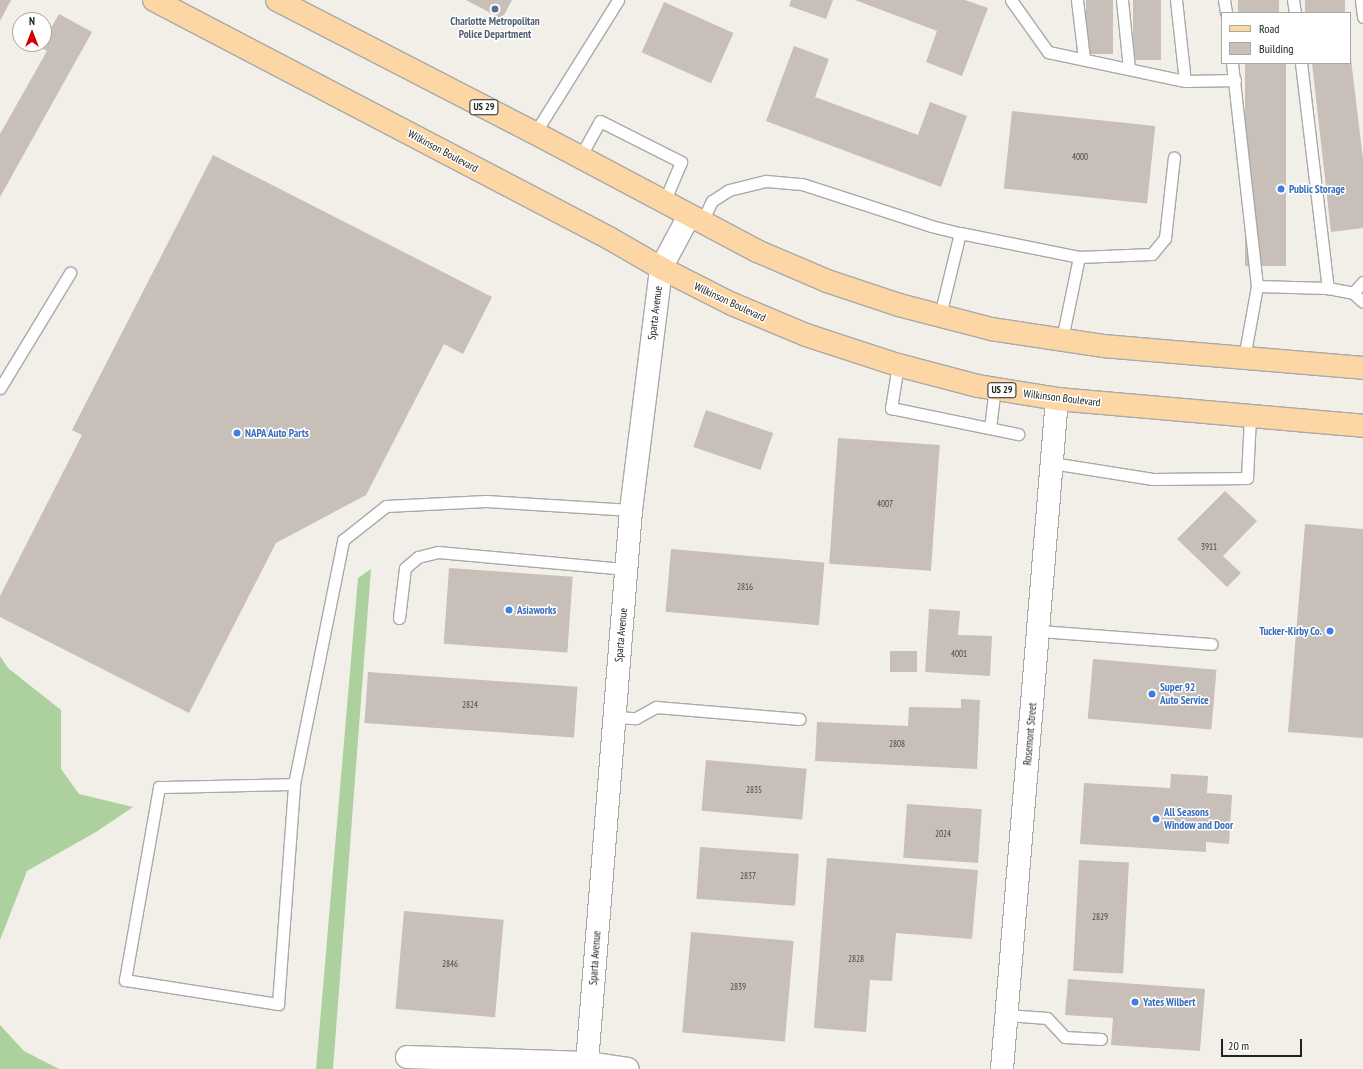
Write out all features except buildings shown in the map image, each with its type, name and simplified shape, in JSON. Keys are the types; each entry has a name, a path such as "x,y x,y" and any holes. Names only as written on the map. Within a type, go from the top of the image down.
{"main road":[{"name":"Wilkinson Boulevard","path":"154,0 609,238 661,268 732,304 806,335 898,365 995,389 1057,399 1363,426"},
{"name":"US 29","path":"277,0 535,133 757,251 827,281 899,305 991,328 1103,346 1363,368"}],"street":[{"name":"Sparta Avenue","path":"587,1063 631,510 661,268 695,219"},
{"name":"Rosemont Street","path":"1002,1069 1057,399"},
{"path":"407,1057 587,1063 628,1069"}],"lane":[{"path":"535,133 618,0"},
{"path":"1012,0 1048,52 1185,81 1235,80"},
{"path":"1076,0 1084,59"},
{"path":"1122,0 1129,69"},
{"path":"1176,0 1185,81"},
{"path":"1224,0 1226,12"},
{"path":"1293,0 1295,12"},
{"path":"1361,0 1363,17"},
{"path":"1232,64 1257,286 1244,358"},
{"path":"1301,64 1328,288"},
{"path":"580,157 600,120 681,162 664,202"},
{"path":"695,219 712,201 729,190 766,181 802,184 931,226 1079,257 1152,254 1165,238 1174,157"},
{"path":"940,316 960,233"},
{"path":"1062,339 1079,257"},
{"path":"0,388 70,273"},
{"path":"1353,293 1363,282"},
{"path":"1257,286 1328,288 1353,293 1363,302"},
{"path":"898,365 891,408 1018,434"},
{"path":"990,428 995,389"},
{"path":"1052,463 1154,479 1247,478 1250,416"},
{"path":"294,784 159,787 125,980 278,1004 294,784 343,540 386,506 486,501 631,510"},
{"path":"400,618 405,568 418,557 438,552 626,569"},
{"path":"1039,631 1212,644"},
{"path":"614,717 636,718 656,707 799,719"},
{"path":"1007,1015 1047,1018 1065,1037 1101,1039"}],"green space":[{"path":"371,569 333,1069 316,1069 358,578"},
{"path":"0,656 8,668 61,710 61,769 79,794 133,807 96,832 27,871 0,940"},
{"path":"0,1025 24,1051 59,1069 0,1069"}],"place":[{"name":"Charlotte Metropolitan Police Department","path":"495,9"},
{"name":"Public Storage","path":"1281,189"},
{"name":"NAPA Auto Parts","path":"237,433"},
{"name":"Asiaworks","path":"509,610"},
{"name":"Tucker-Kirby Co.","path":"1330,631"},
{"name":"Super 92 Auto Service","path":"1152,694"},
{"name":"All Seasons Window and Door","path":"1156,819"},
{"name":"Yates Wilbert","path":"1135,1002"}]}
